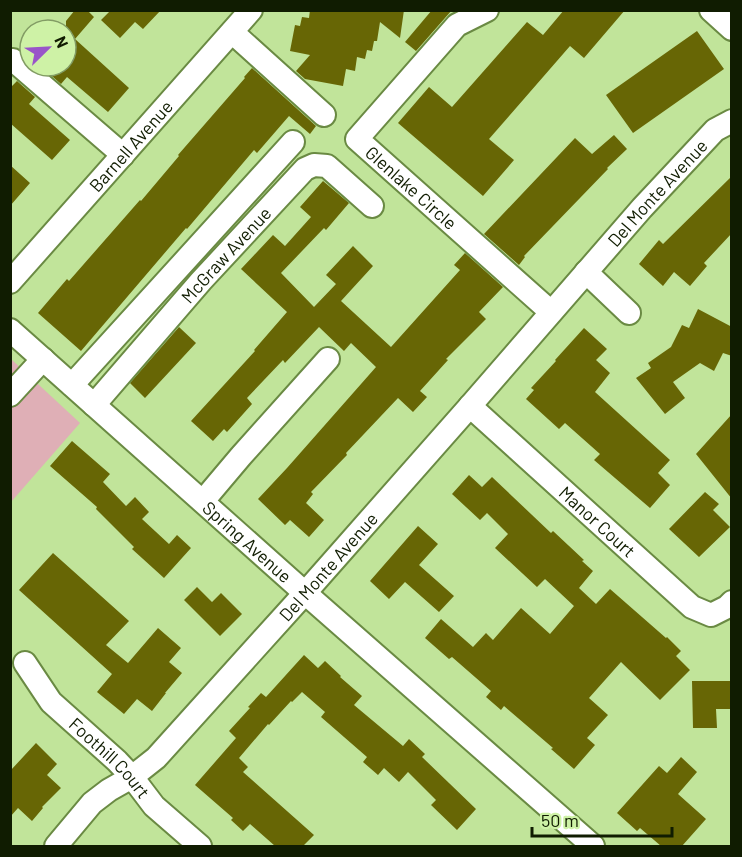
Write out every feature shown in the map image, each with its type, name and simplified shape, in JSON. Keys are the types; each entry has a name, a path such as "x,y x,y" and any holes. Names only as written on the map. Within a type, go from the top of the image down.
{"street":[{"name":"Barnell Avenue","path":"10,282 251,10"},
{"name":"Glenlake Circle","path":"487,10 457,25 357,139 552,312"},
{"path":"711,10 732,29"},
{"path":"232,32 324,115"},
{"path":"13,60 123,155"},
{"name":"Del Monte Avenue","path":"56,846 92,803 156,758 471,406 694,151 715,130 732,121"},
{"name":"McGraw Avenue","path":"72,385 293,142"},
{"name":"McGraw Avenue","path":"94,405 201,280 305,170 314,165 327,166 372,206"},
{"path":"586,272 629,313"},
{"name":"Spring Avenue","path":"10,330 593,846"},
{"path":"13,389 43,359"},
{"path":"202,501 328,359"},
{"name":"Manor Court","path":"471,406 692,607 711,615 732,602"},
{"name":"Foothill Court","path":"25,663 51,702 117,761 154,806 200,846"}],"shaded area":[{"path":"11,359 80,423 11,502"}],"building":[{"path":"75,10 87,10 94,17 78,36 78,18 68,18"},
{"path":"111,10 161,10 143,29 135,22 120,38 101,20"},
{"path":"310,10 404,10 400,38 380,22 377,41 374,41 372,51 367,50 365,59 357,57 355,71 346,69 343,86 305,79 296,71 310,55 290,51 295,25 300,26 302,17 309,18"},
{"path":"432,10 452,10 416,51 405,42"},
{"path":"564,10 625,10 584,58 570,46 489,139 514,160 483,196 398,123 429,87 452,107 527,22 543,35"},
{"path":"697,31 724,69 633,133 606,95"},
{"path":"78,42 129,88 108,112 68,78 78,78"},
{"path":"252,68 316,126 310,134 289,116 257,153 254,150 81,351 38,313 141,201"},
{"path":"54,78 66,78 61,84"},
{"path":"17,81 35,97 29,104 70,140 52,160 10,123 10,88"},
{"path":"614,135 627,149 524,256 519,265 484,234 575,138 592,154"},
{"path":"10,165 30,183 10,206"},
{"path":"732,176 732,233 704,263 707,266 690,286 674,272 663,286 639,264 659,240 663,244"},
{"path":"323,181 349,203 326,230 324,228 281,273 314,307 336,284 326,275 353,246 373,266 341,301 391,347 460,270 454,265 465,253 503,287 479,312 486,319 446,359 448,360 420,391 427,397 413,412 398,398 311,492 313,494 306,503 324,520 309,537 290,520 285,525 258,499 376,367 351,343 344,351 319,327 247,398 252,404 227,432 224,429 213,441 191,421 287,312 241,269 273,235 285,246 311,217 300,207"},
{"path":"698,309 732,327 732,356 723,353 714,371 700,363 673,382 685,398 665,414 636,378 651,368 648,363 671,347 682,325 689,328"},
{"path":"179,327 196,343 145,398 130,383"},
{"path":"584,328 607,349 596,360 610,373 595,392 670,460 658,473 670,485 650,508 594,460 600,454 565,423 559,429 526,399 534,390 531,388"},
{"path":"732,414 732,499 696,454"},
{"path":"72,441 110,474 103,482 126,506 135,497 149,512 142,519 169,544 177,535 191,548 164,578 132,549 134,547 96,509 97,507 50,466"},
{"path":"469,475 482,487 492,477 551,533 553,531 593,571 579,588 596,604 610,589 681,651 676,656 690,670 660,700 621,662 589,698 608,715 587,738 595,745 574,769 504,706 501,710 486,697 491,691 452,657 449,659 425,638 441,619 473,647 486,633 493,640 521,608 550,634 574,606 545,579 537,587 495,548 508,534 487,513 480,520 452,494"},
{"path":"705,492 719,504 713,510 730,527 699,557 669,529"},
{"path":"418,526 438,544 419,565 454,596 439,612 405,582 389,599 370,581"},
{"path":"53,553 129,621 106,645 128,663 158,628 181,648 169,662 182,673 152,711 137,699 124,714 97,692 112,674 19,590"},
{"path":"197,587 212,602 221,593 242,614 220,636 184,600"},
{"path":"304,655 318,668 325,661 362,696 354,705 403,746 409,739 425,754 422,757 476,809 457,830 431,805 436,800 408,772 399,782 384,768 378,775 363,762 367,757 321,717 325,712 302,692 268,724 239,758 248,767 243,772 314,835 303,846 275,846 250,824 243,831 231,820 233,818 195,785 236,738 229,731 250,708 248,707 261,693 266,697"},
{"path":"692,681 732,681 732,709 716,709 717,728 693,728"},
{"path":"36,743 57,764 47,775 61,788 32,821 18,808 10,817 11,770"},
{"path":"681,757 697,772 678,794 706,819 682,846 661,846 640,828 637,831 617,813 659,766 667,773"}]}
